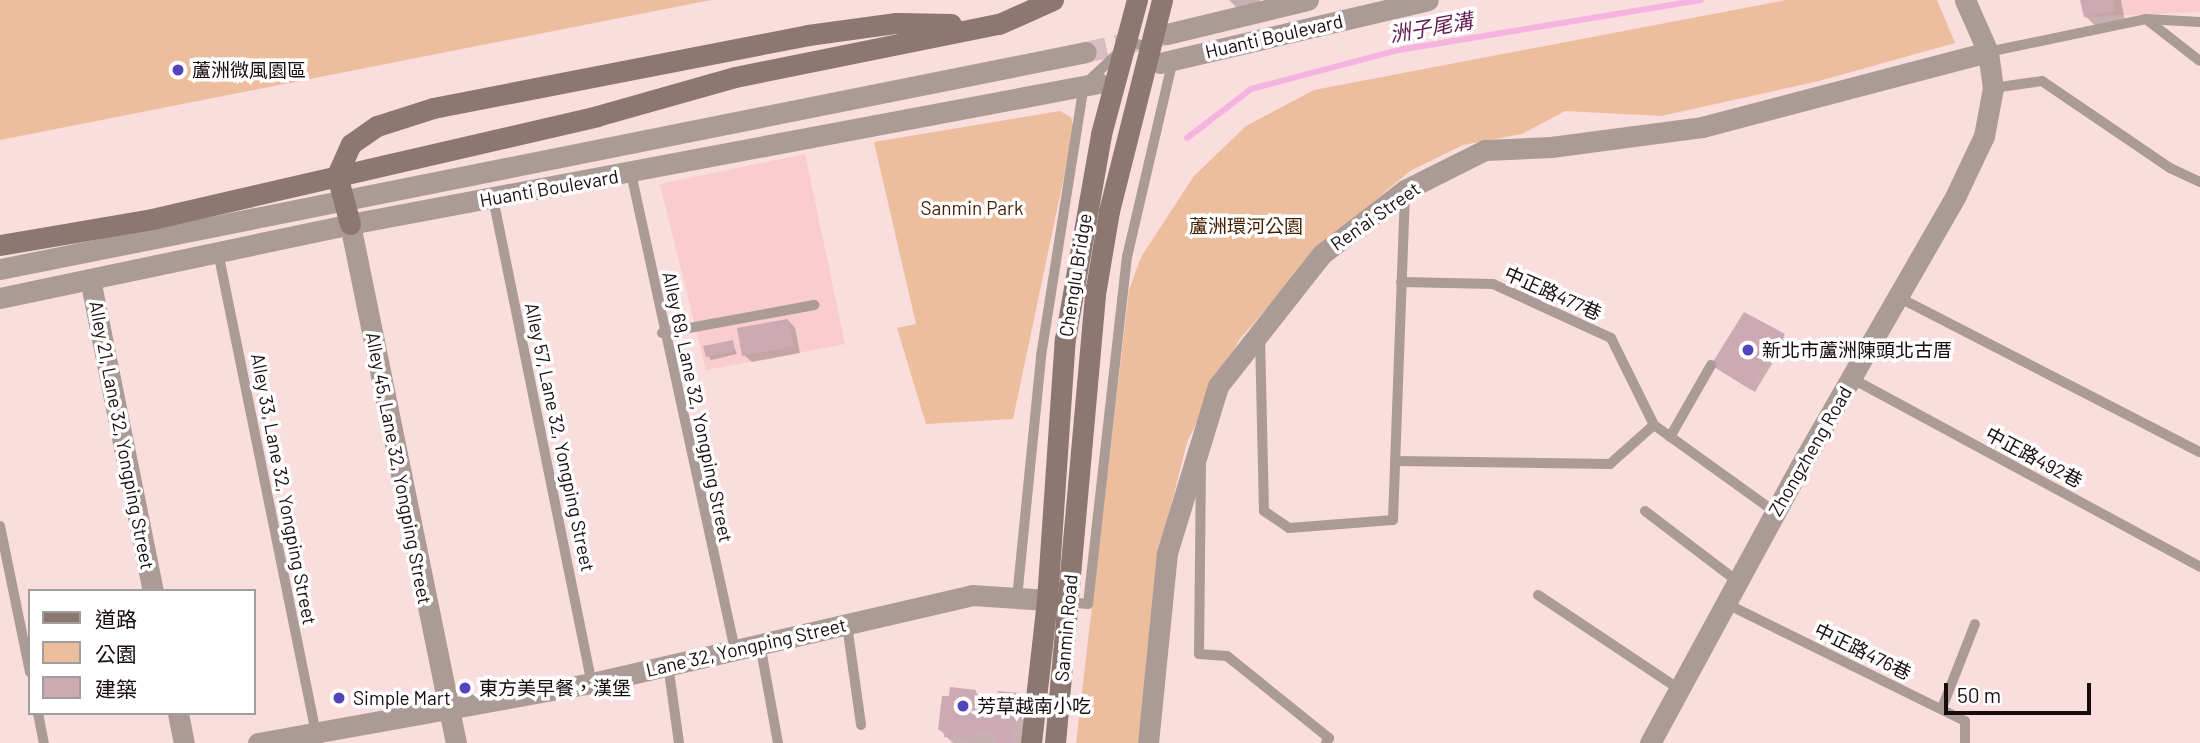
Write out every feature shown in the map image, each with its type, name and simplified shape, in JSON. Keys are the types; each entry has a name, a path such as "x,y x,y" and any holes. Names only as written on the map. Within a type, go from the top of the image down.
{"main road":[{"path":"0,245 152,219 597,116 735,77 999,24 1053,0"},
{"name":"Chenglu Bridge","path":"1048,556 1065,339 1079,244 1101,134 1137,0"},
{"name":"Chenglu Bridge","path":"1072,554 1099,275 1109,211 1162,0"},
{"path":"350,224 341,200 337,175 351,144 377,126 433,108 808,35 896,23 999,24"},
{"name":"Sanmin Road","path":"1055,743 1072,554"},
{"name":"Sanmin Road","path":"1031,743 1047,600 1048,556"}],"street":[{"name":"Huanti Boulevard","path":"1167,34 1308,0"},
{"name":"Huanti Boulevard","path":"1167,61 1428,0"},
{"name":"Zhongzheng Road","path":"1650,743 1775,512 1898,297 1984,136 1993,88 1988,52 1965,0"},
{"name":"Huanti Boulevard","path":"0,269 1086,52"},
{"name":"Ren'ai Street","path":"1148,743 1167,553 1218,386 1322,254 1405,190 1485,150 1551,147 1702,127 1988,52"},
{"name":"Huanti Boulevard","path":"0,298 350,224 1091,84"},
{"name":"Alley 45, Lane 32, Yongping Street","path":"350,224 456,743"},
{"name":"Alley 21, Lane 32, Yongping Street","path":"90,279 153,589"},
{"name":"Lane 32, Yongping Street","path":"258,743 316,737 592,683 734,647 761,644 972,595 1069,602"},
{"path":"178,715 184,743"}],"lane":[{"path":"1988,52 2146,19 2200,22"},
{"path":"2146,19 2200,61"},
{"path":"1017,598 1041,356 1091,84 1131,41 1167,61 1127,257 1088,604 1069,602"},
{"path":"1993,88 2042,81 2170,168 2200,182"},
{"name":"Alley 69, Lane 32, Yongping Street","path":"631,173 662,333 734,647"},
{"path":"1260,333 1264,511 1289,528 1393,520 1405,190"},
{"name":"Alley 57, Lane 32, Yongping Street","path":"493,198 592,683"},
{"name":"Alley 33, Lane 32, Yongping Street","path":"218,252 316,737"},
{"name":"中正路477巷","path":"1401,282 1493,284 1611,338 1654,425 1775,512"},
{"path":"1898,297 2200,452"},
{"path":"662,333 814,305"},
{"path":"1670,437 1711,365"},
{"name":"中正路492巷","path":"1852,378 2200,567"},
{"path":"1395,461 1610,464 1654,425"},
{"path":"1201,438 1199,653 1227,656 1329,738 1326,743"},
{"path":"1645,511 1737,581"},
{"path":"0,526 28,662"},
{"path":"1538,595 1679,689"},
{"name":"中正路476巷","path":"1725,603 1965,721 1965,743"},
{"path":"1942,708 1975,624"},
{"path":"847,625 861,725"},
{"path":"761,644 778,743"},
{"path":"668,664 679,743"},
{"path":"38,715 44,743"}],"shaded area":[{"path":"2080,0 2200,0 2200,12 2084,17"},
{"path":"805,154 845,344 706,370 660,184"}],"green space":[{"name":"蘆洲微風園區","path":"0,0 711,0 0,140"},
{"name":"蘆洲環河公園","path":"1786,0 1937,0 1955,43 1819,81 1661,116 1565,111 1522,134 1463,145 1410,171 1321,246 1239,340 1187,442 1160,550 1143,743 1076,743 1129,290 1141,257 1194,176 1246,126 1314,90"},
{"name":"Sanmin Park","path":"1060,111 1071,117 1074,129 1013,419 926,424 897,328 916,324 874,142"}],"building":[{"path":"2080,0 2113,0 2115,11 2084,17"},
{"name":"新北市蘆洲陳頭北古厝","path":"1744,312 1785,334 1751,390 1711,365"},
{"path":"788,319 794,346 742,356 737,328"},
{"path":"733,340 735,351 706,357 703,346"},
{"path":"950,687 976,690 974,707 995,710 998,691 1018,693 1013,743 994,743 995,734 972,732 971,740 944,737 945,731 938,730 942,696 949,696"}],"waterway":[{"name":"洲子尾溝","path":"1187,138 1251,89 1399,50 1701,0"}],"tunnel":[{"path":"1086,52 1167,34"}],"place":[{"name":"蘆洲微風園區","path":"178,70"},
{"name":"新北市蘆洲陳頭北古厝","path":"1748,350"},
{"name":"東方美早餐，漢堡","path":"465,688"},
{"name":"Simple Mart","path":"339,698"},
{"name":"芳草越南小吃","path":"963,706"}]}
